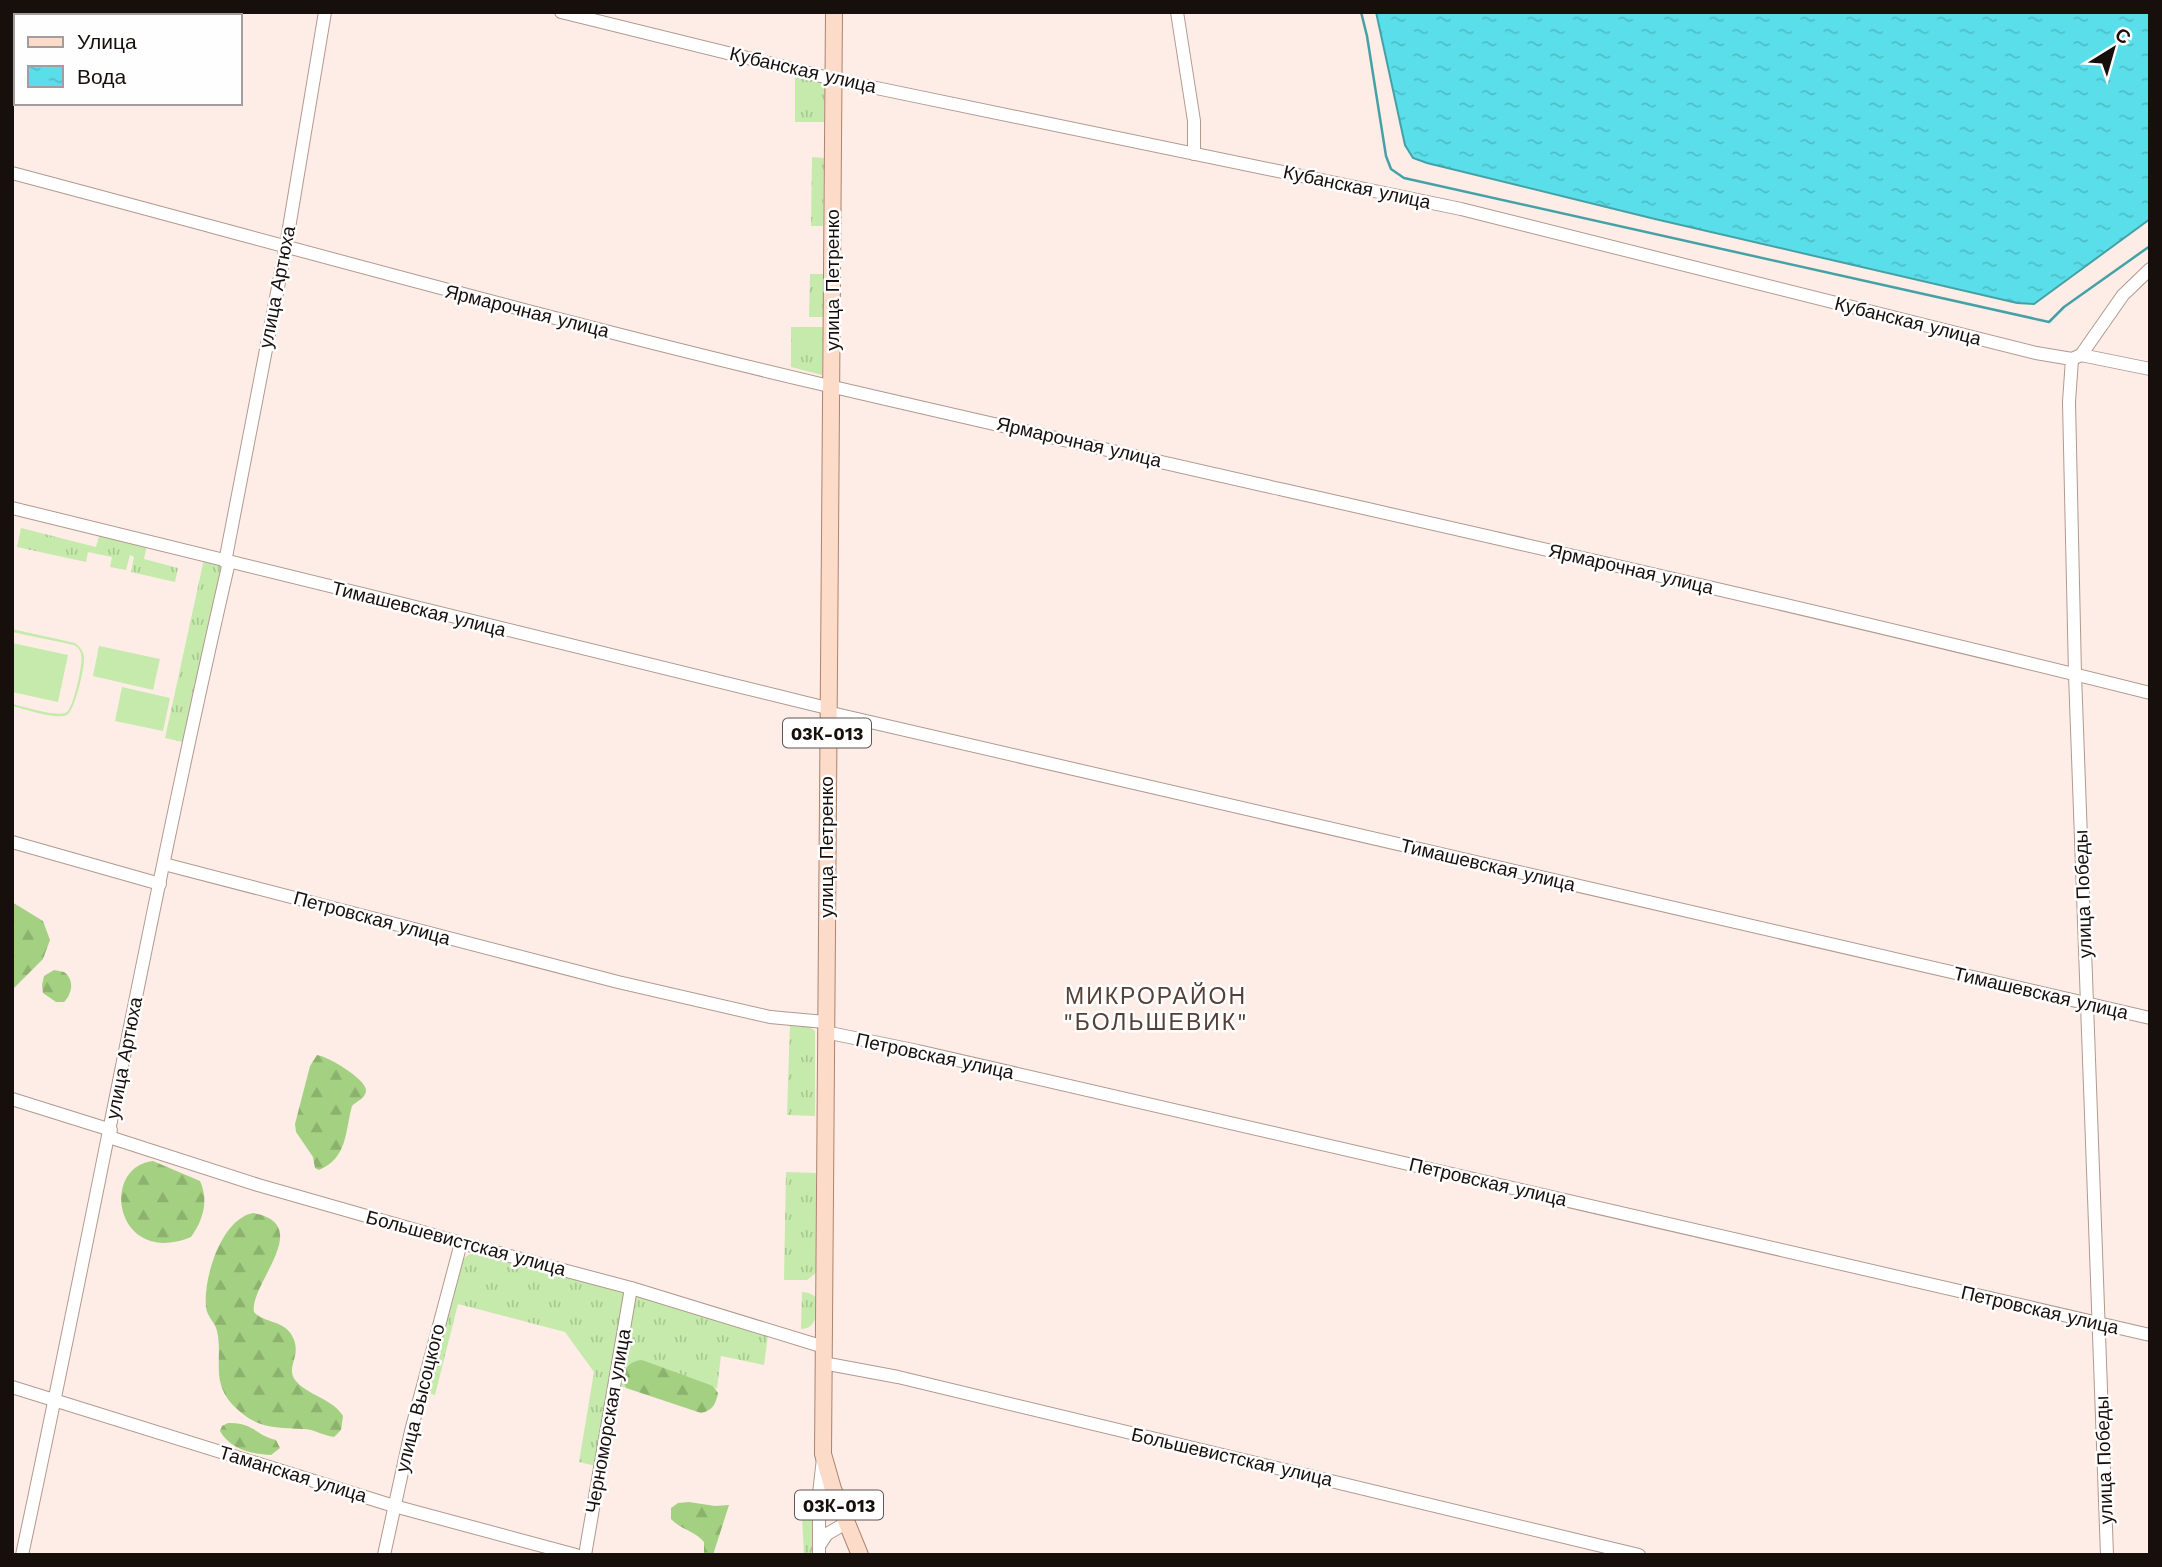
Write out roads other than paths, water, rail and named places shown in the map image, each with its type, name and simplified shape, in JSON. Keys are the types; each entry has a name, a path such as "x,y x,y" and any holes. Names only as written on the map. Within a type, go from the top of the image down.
{"main road":[{"name":"улица Петренко","path":"823,1454 834,12"},
{"name":"03К-013","path":"823,1454 846,1523 860,1555"}],"street":[{"name":"улица Артюха","path":"22,1555 227,562 286,246 325,12"},
{"name":"Кубанская улица","path":"561,12 833,79 1461,209 2036,353 2150,369"},
{"path":"1177,12 1194,121 1194,153"},
{"name":"Ярмарочная улица","path":"12,173 496,304 831,386 1762,599 2150,693"},
{"path":"2077,357 2123,295 2150,269"},
{"name":"улица Победы","path":"2077,357 2069,402 2075,674 2107,1555"},
{"name":"Тимашевская улица","path":"12,508 827,710 2150,1018"},
{"path":"12,842 160,884"},
{"name":"Петровская улица","path":"164,864 618,982 825,1027 918,1051 2150,1335"},
{"name":"Большевистская улица","path":"12,1100 258,1185 631,1288 824,1355 925,1383 1639,1555"},
{"name":"улица Высоцкого","path":"384,1555 426,1374 461,1243"},
{"name":"Черноморская улица","path":"585,1555 631,1288"},
{"name":"Таманская улица","path":"12,1387 394,1506 576,1555"},
{"name":"улица Петренко","path":"819,1551 819,1494 823,1454"},
{"path":"819,1551 827,1534 846,1523"}],"water":[{"path":"1376,12 2150,12 2150,219 2034,304 2017,303 1427,163 1413,158 1405,145"}],"waterway":[{"path":"1361,12 1386,156 1391,169 1404,178 2049,322 2064,307 2150,246"}],"district":[{"name":"МИКРОРАЙОН \"БОЛЬШЕВИК\"","path":"1156,1009"}]}
